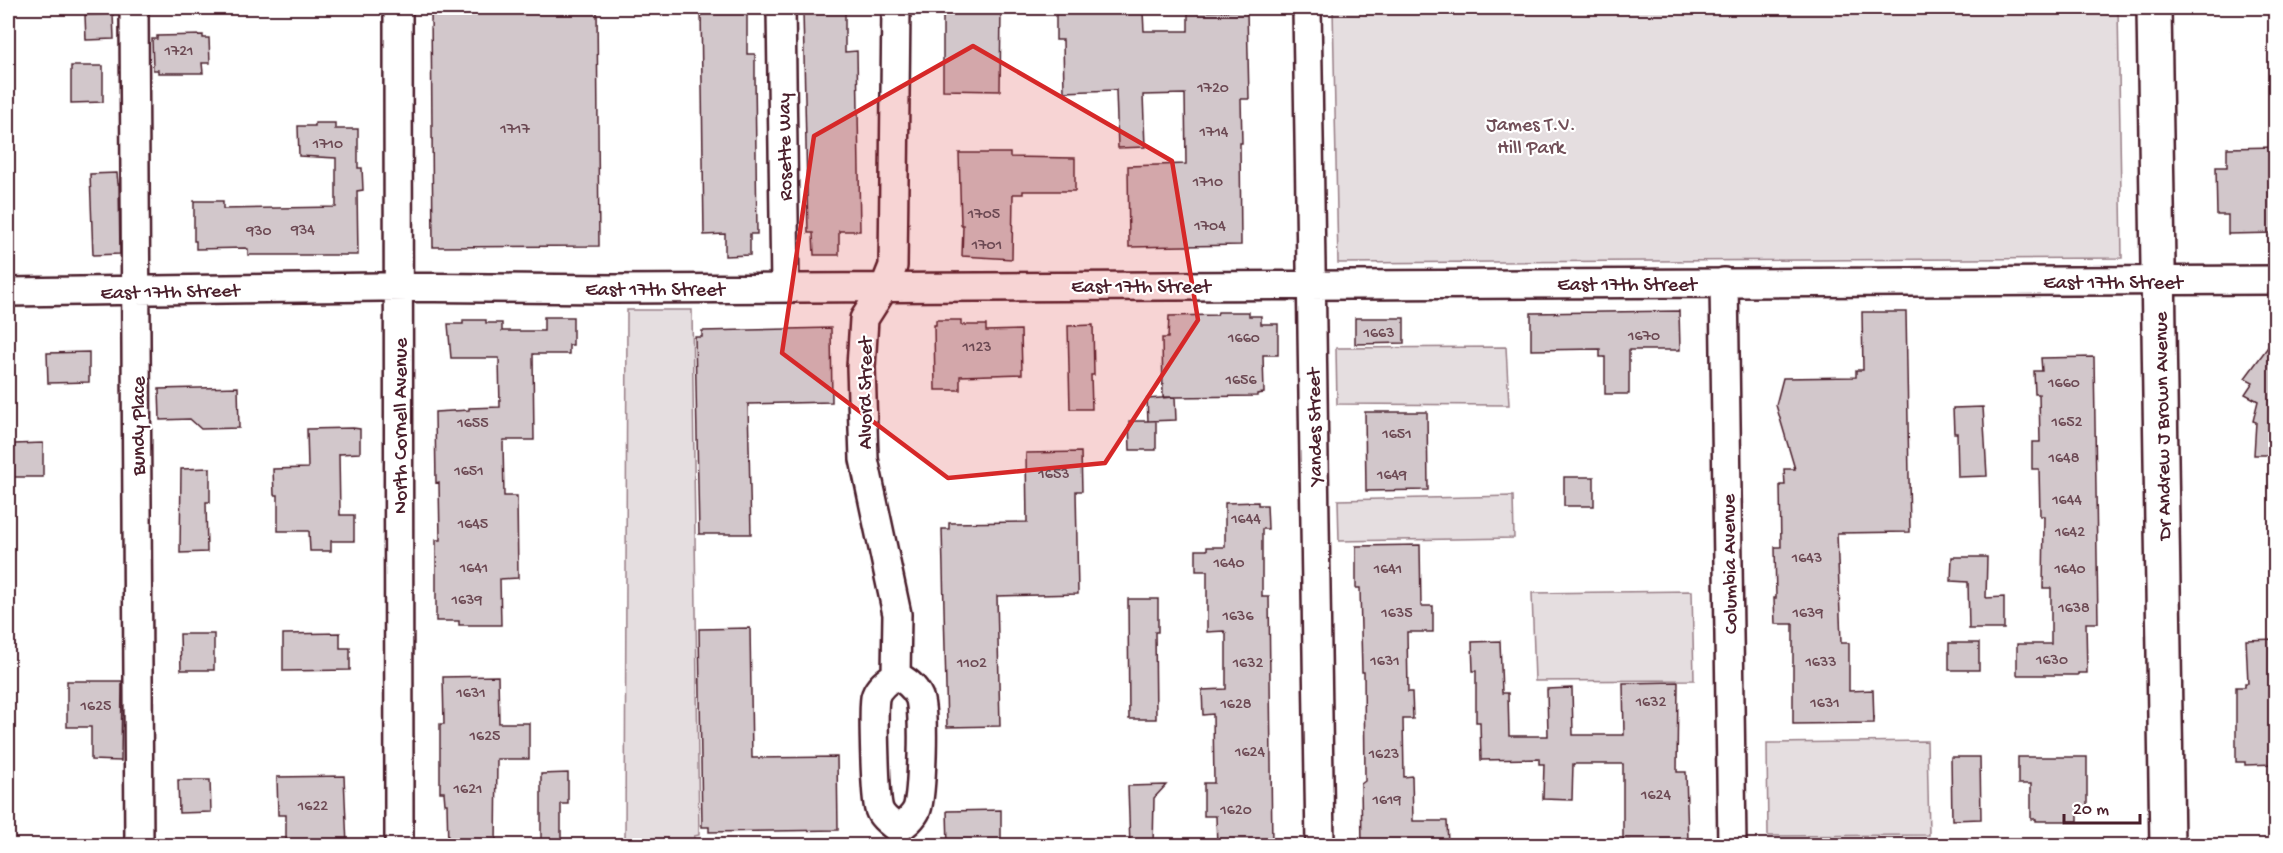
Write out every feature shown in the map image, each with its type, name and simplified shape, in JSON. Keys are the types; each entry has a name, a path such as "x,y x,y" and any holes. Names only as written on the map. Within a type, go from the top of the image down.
{"main road":[{"name":"Dr Andrew J Brown Avenue","path":"2154,8 2167,846"}],"street":[{"name":"Bundy Place","path":"134,8 139,846"},
{"name":"North Cornell Avenue","path":"398,8 399,846"},
{"name":"Rosette Way","path":"781,8 785,287"},
{"name":"Alvord Street","path":"896,8 893,266 885,286 864,319 861,367 864,459 897,614 896,675"},
{"name":"Yandes Street","path":"1307,8 1320,846"},
{"name":"East 17th Street","path":"8,292 399,287 613,289 2276,280"},
{"name":"Columbia Avenue","path":"1724,282 1732,846"},
{"path":"896,675 911,685 920,699 922,769 922,783 916,809 898,837 879,809 875,731 875,697 884,684 896,675"}],"highlighted area":[{"path":"973,46 1172,161 1198,320 1105,463 948,478 782,353 814,136"}],"green space":[{"name":"James T.V. Hill Park","path":"1333,8 2118,8 2122,258 1338,263"},
{"path":"627,310 692,310 699,835 694,836 694,845 625,845"},
{"path":"1506,347 1509,405 1337,404 1336,348"},
{"path":"1513,496 1514,538 1339,541 1338,500"},
{"path":"1692,591 1694,680 1535,681 1532,593"},
{"path":"1927,741 1929,835 1768,836 1767,743"}],"building":[{"path":"431,8 597,8 599,246 433,247"},
{"path":"701,8 747,8 747,54 755,54 757,234 750,234 750,255 725,256 725,234 704,235"},
{"path":"806,8 845,8 845,52 857,51 860,231 839,231 839,255 814,255 813,233 808,233 803,11 806,11"},
{"path":"943,8 1001,8 1000,91 943,90"},
{"path":"1056,10 1081,10 1081,14 1143,12 1144,31 1188,31 1188,12 1247,11 1249,99 1241,99 1241,245 1129,247 1128,166 1186,164 1185,94 1143,95 1145,147 1118,148 1116,90 1064,92 1063,40 1056,40"},
{"path":"113,14 114,39 86,40 85,15"},
{"path":"203,35 203,38 209,38 210,63 202,63 203,73 158,73 158,70 153,70 152,39 157,39 157,36"},
{"path":"71,66 103,66 103,102 71,103"},
{"path":"315,123 335,123 335,129 358,129 358,168 362,168 363,190 357,191 358,255 248,255 248,249 245,248 196,249 194,201 223,201 223,209 336,207 336,158 299,156 298,126 315,126"},
{"path":"2276,147 2276,233 2228,234 2228,215 2217,215 2216,167 2227,167 2227,148"},
{"path":"959,153 1010,153 1010,157 1075,158 1075,191 1023,191 1023,194 1013,194 1012,259 962,256 963,225 961,225"},
{"path":"117,173 120,254 93,255 90,174"},
{"path":"1679,311 1680,350 1629,350 1629,394 1605,394 1605,357 1600,357 1600,349 1531,350 1531,313"},
{"path":"1249,312 1249,316 1261,316 1261,324 1278,324 1278,355 1263,355 1264,393 1257,394 1257,396 1163,397 1162,338 1168,338 1169,316"},
{"path":"1862,312 1906,312 1910,532 1837,533 1841,643 1849,643 1849,691 1873,690 1874,723 1793,724 1793,624 1775,624 1774,598 1776,598 1775,547 1781,547 1780,485 1785,485 1784,469 1795,469 1776,405 1783,378 1856,377 1856,370 1863,370"},
{"path":"544,317 573,317 573,345 569,345 569,354 533,354 534,440 504,440 503,443 504,496 517,496 518,578 500,579 501,625 459,625 459,621 436,621 436,540 440,540 435,412 500,407 499,358 451,358 448,324 463,324 463,320 486,320 486,323 502,323 502,331 544,331"},
{"path":"1355,318 1404,318 1404,343 1355,344"},
{"path":"936,320 961,320 961,325 986,325 986,331 1021,330 1022,374 960,376 960,390 935,390 934,325 936,325"},
{"path":"1093,325 1092,409 1070,409 1068,326"},
{"path":"831,328 832,402 748,404 751,534 699,534 695,337 702,337 702,331"},
{"path":"2276,336 2276,455 2254,455 2256,422 2253,421 2258,401 2245,394 2253,382 2245,378"},
{"path":"89,352 89,382 48,383 47,353"},
{"path":"2094,357 2098,623 2086,623 2087,673 2017,675 2017,644 2051,644 2051,588 2043,588 2044,516 2040,516 2039,469 2032,469 2032,442 2040,442 2039,394 2035,394 2034,371 2042,371 2041,358"},
{"path":"238,387 239,428 201,429 190,419 160,420 159,389"},
{"path":"1175,397 1176,420 1148,421 1147,399"},
{"path":"1983,407 1987,476 1958,477 1957,433 1954,433 1953,408"},
{"path":"1365,412 1427,412 1428,490 1366,491"},
{"path":"1129,421 1156,421 1156,450 1130,450"},
{"path":"307,429 360,429 360,453 339,454 340,515 354,515 354,541 331,541 331,551 310,551 309,531 278,531 278,495 274,495 273,469 308,468"},
{"path":"43,443 43,477 14,477 14,444"},
{"path":"1081,452 1082,491 1076,491 1078,594 997,596 1000,726 947,727 942,529 949,529 949,523 1027,522 1026,453"},
{"path":"210,468 210,502 206,502 207,552 180,553 181,469"},
{"path":"1564,477 1594,477 1594,506 1564,506"},
{"path":"1258,502 1258,505 1267,505 1268,529 1262,529 1262,597 1269,597 1272,846 1217,846 1216,816 1204,816 1204,783 1214,783 1213,714 1203,715 1202,690 1226,689 1226,634 1224,631 1207,632 1207,571 1196,571 1196,550 1207,550 1207,547 1225,547 1225,503"},
{"path":"1420,545 1421,606 1433,606 1433,632 1407,632 1408,692 1412,692 1413,719 1403,719 1404,777 1412,776 1413,821 1447,821 1448,844 1362,846 1361,784 1365,781 1364,672 1362,672 1360,588 1356,588 1356,546"},
{"path":"1952,557 1987,557 1986,598 2004,597 2004,629 1969,629 1968,582 1951,581"},
{"path":"1128,599 1158,599 1158,632 1155,632 1156,719 1129,719"},
{"path":"750,628 752,758 837,757 838,830 709,832 709,827 702,827 699,629"},
{"path":"340,633 340,648 350,648 350,670 283,671 283,634"},
{"path":"180,634 214,634 214,670 181,670"},
{"path":"2276,639 2276,764 2245,765 2245,762 2236,762 2236,687 2245,687 2245,683 2248,683 2246,640"},
{"path":"1500,641 1502,693 1508,693 1509,736 1548,736 1547,689 1572,688 1573,735 1624,735 1623,683 1678,682 1677,772 1686,772 1688,841 1631,845 1630,841 1623,841 1623,764 1573,764 1572,800 1543,799 1544,764 1539,764 1539,759 1481,760 1480,722 1476,722 1476,671 1473,671 1472,642"},
{"path":"1949,643 1979,643 1979,670 1949,670"},
{"path":"498,676 499,723 529,723 529,759 497,759 496,846 448,846 447,804 445,804 444,792 440,792 440,724 444,724 443,677"},
{"path":"67,681 122,681 121,761 91,760 91,727 67,727"},
{"path":"1951,757 1980,757 1981,819 1952,820"},
{"path":"2018,757 2087,757 2087,814 2078,814 2078,821 2031,819 2031,784 2018,784"},
{"path":"568,773 568,804 561,804 561,846 541,846 541,774"},
{"path":"344,776 347,846 286,846 286,815 278,815 277,777"},
{"path":"178,780 210,780 211,812 179,813"},
{"path":"1166,785 1154,798 1153,846 1130,846 1128,786"},
{"path":"1001,810 1001,846 948,846 947,811"}]}
